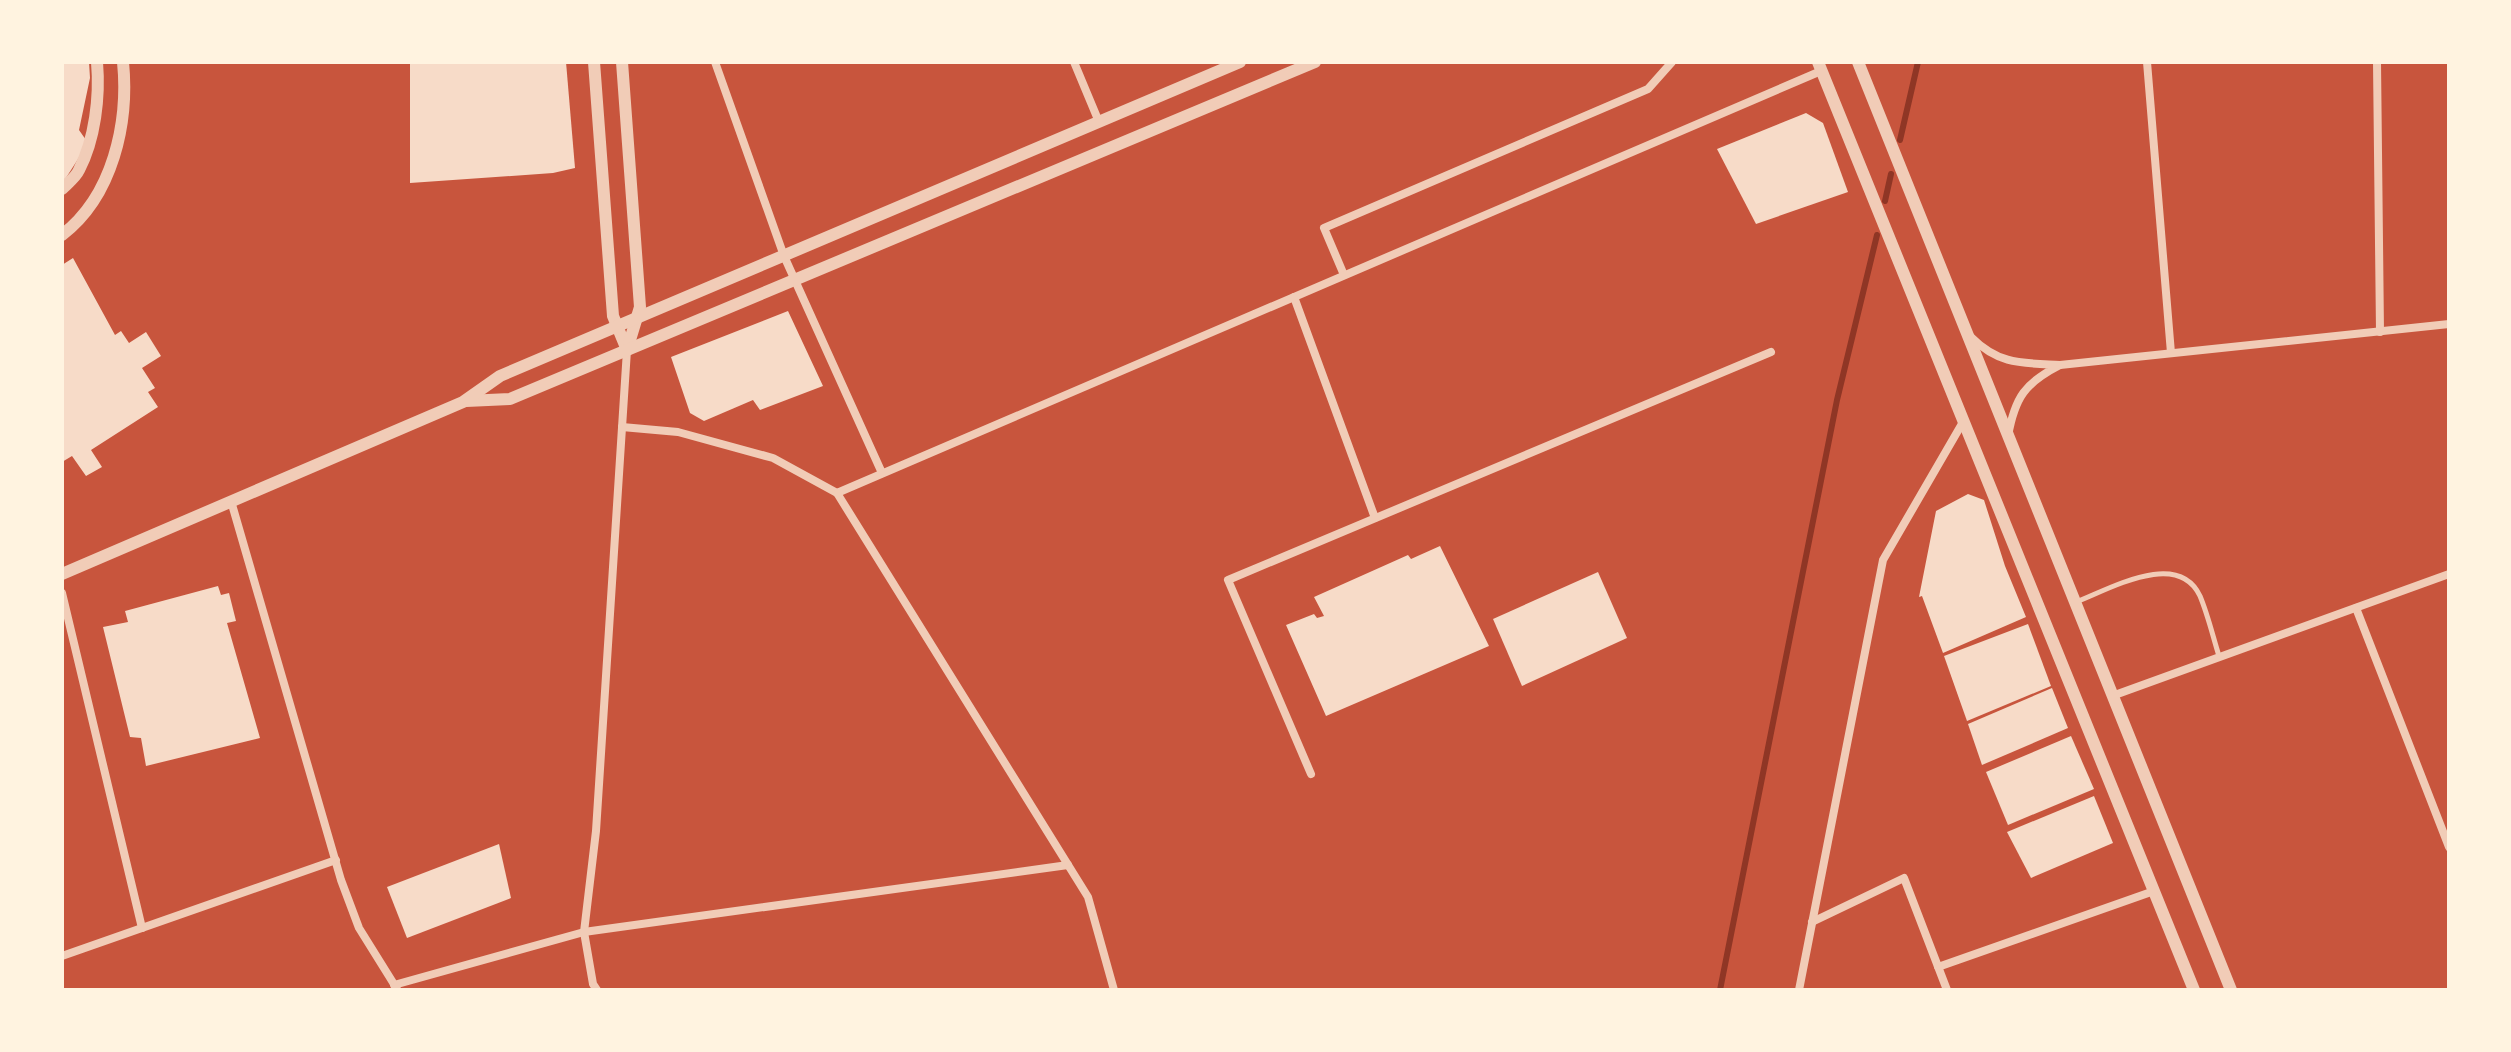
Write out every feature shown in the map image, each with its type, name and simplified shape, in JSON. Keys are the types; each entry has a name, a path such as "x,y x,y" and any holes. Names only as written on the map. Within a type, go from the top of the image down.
{"street":[{"path":"62,189 78,172 93,134 97,62"},
{"path":"62,235 73,226 101,190 118,144 125,82 123,62"},
{"path":"594,62 613,316 627,350"},
{"path":"597,990 593,984 584,932 596,831 627,350 640,307 622,62"},
{"path":"715,62 784,256 882,473"},
{"path":"1074,62 1099,122"},
{"path":"62,574 463,402 500,376 1240,62"},
{"path":"463,402 510,399 1315,62"},
{"path":"1344,275 1324,228 1648,89 1672,62"},
{"path":"1858,62 2231,990"},
{"path":"2147,62 2171,353"},
{"path":"2377,62 2380,332"},
{"path":"837,493 1294,297 1819,66 2194,990"},
{"path":"1294,297 1375,518"},
{"path":"1966,332 1985,350 2004,360 2060,365 2449,324"},
{"path":"1311,774 1228,580 1771,352"},
{"path":"2008,436 2012,414 2024,392 2036,378 2060,365"},
{"path":"1799,990 1883,560 1963,422"},
{"path":"622,427 678,432 773,458 837,493 1088,897 1114,990"},
{"path":"231,501 336,860 359,928 396,988 584,932 1068,865"},
{"path":"2112,696 2449,574"},
{"path":"62,593 142,928"},
{"path":"2356,608 2449,847"},
{"path":"62,956 336,860"},
{"path":"1812,922 1904,878 1947,990"},
{"path":"1938,967 2154,891"}],"lane":[{"path":"2076,602 2155,572 2178,575 2199,593 2219,657"}],"building":[{"path":"62,62 89,62 90,78 79,130 86,140 62,184"},
{"path":"566,62 575,168 553,173 410,183 410,63"},
{"path":"1806,113 1823,123 1848,192 1756,224 1717,149"},
{"path":"73,258 115,335 121,331 129,343 146,332 161,356 142,368 155,388 148,392 158,407 91,450 102,467 86,476 72,456 62,462 62,265"},
{"path":"788,311 823,386 760,410 753,400 704,421 690,413 671,357"},
{"path":"1968,494 1984,500 2005,566 2026,617 1943,653 1922,596 1919,597 1936,511"},
{"path":"1440,546 1489,646 1326,716 1286,625 1314,614 1317,618 1324,616 1314,597 1408,555 1411,559"},
{"path":"1598,572 1627,638 1522,686 1493,619"},
{"path":"218,586 221,595 229,593 236,621 227,623 260,738 146,766 141,738 130,737 103,627 128,622 125,611"},
{"path":"2028,624 2051,686 1967,721 1944,656"},
{"path":"2052,688 2068,728 1982,765 1968,724"},
{"path":"2071,736 2094,789 2008,825 1986,772"},
{"path":"2094,796 2113,843 2031,878 2007,832"},
{"path":"499,844 511,898 407,938 387,887"}],"waterway":[{"path":"1900,140 1918,62"},
{"path":"1885,201 1891,174"},
{"path":"1720,990 1837,400 1877,235"}]}
